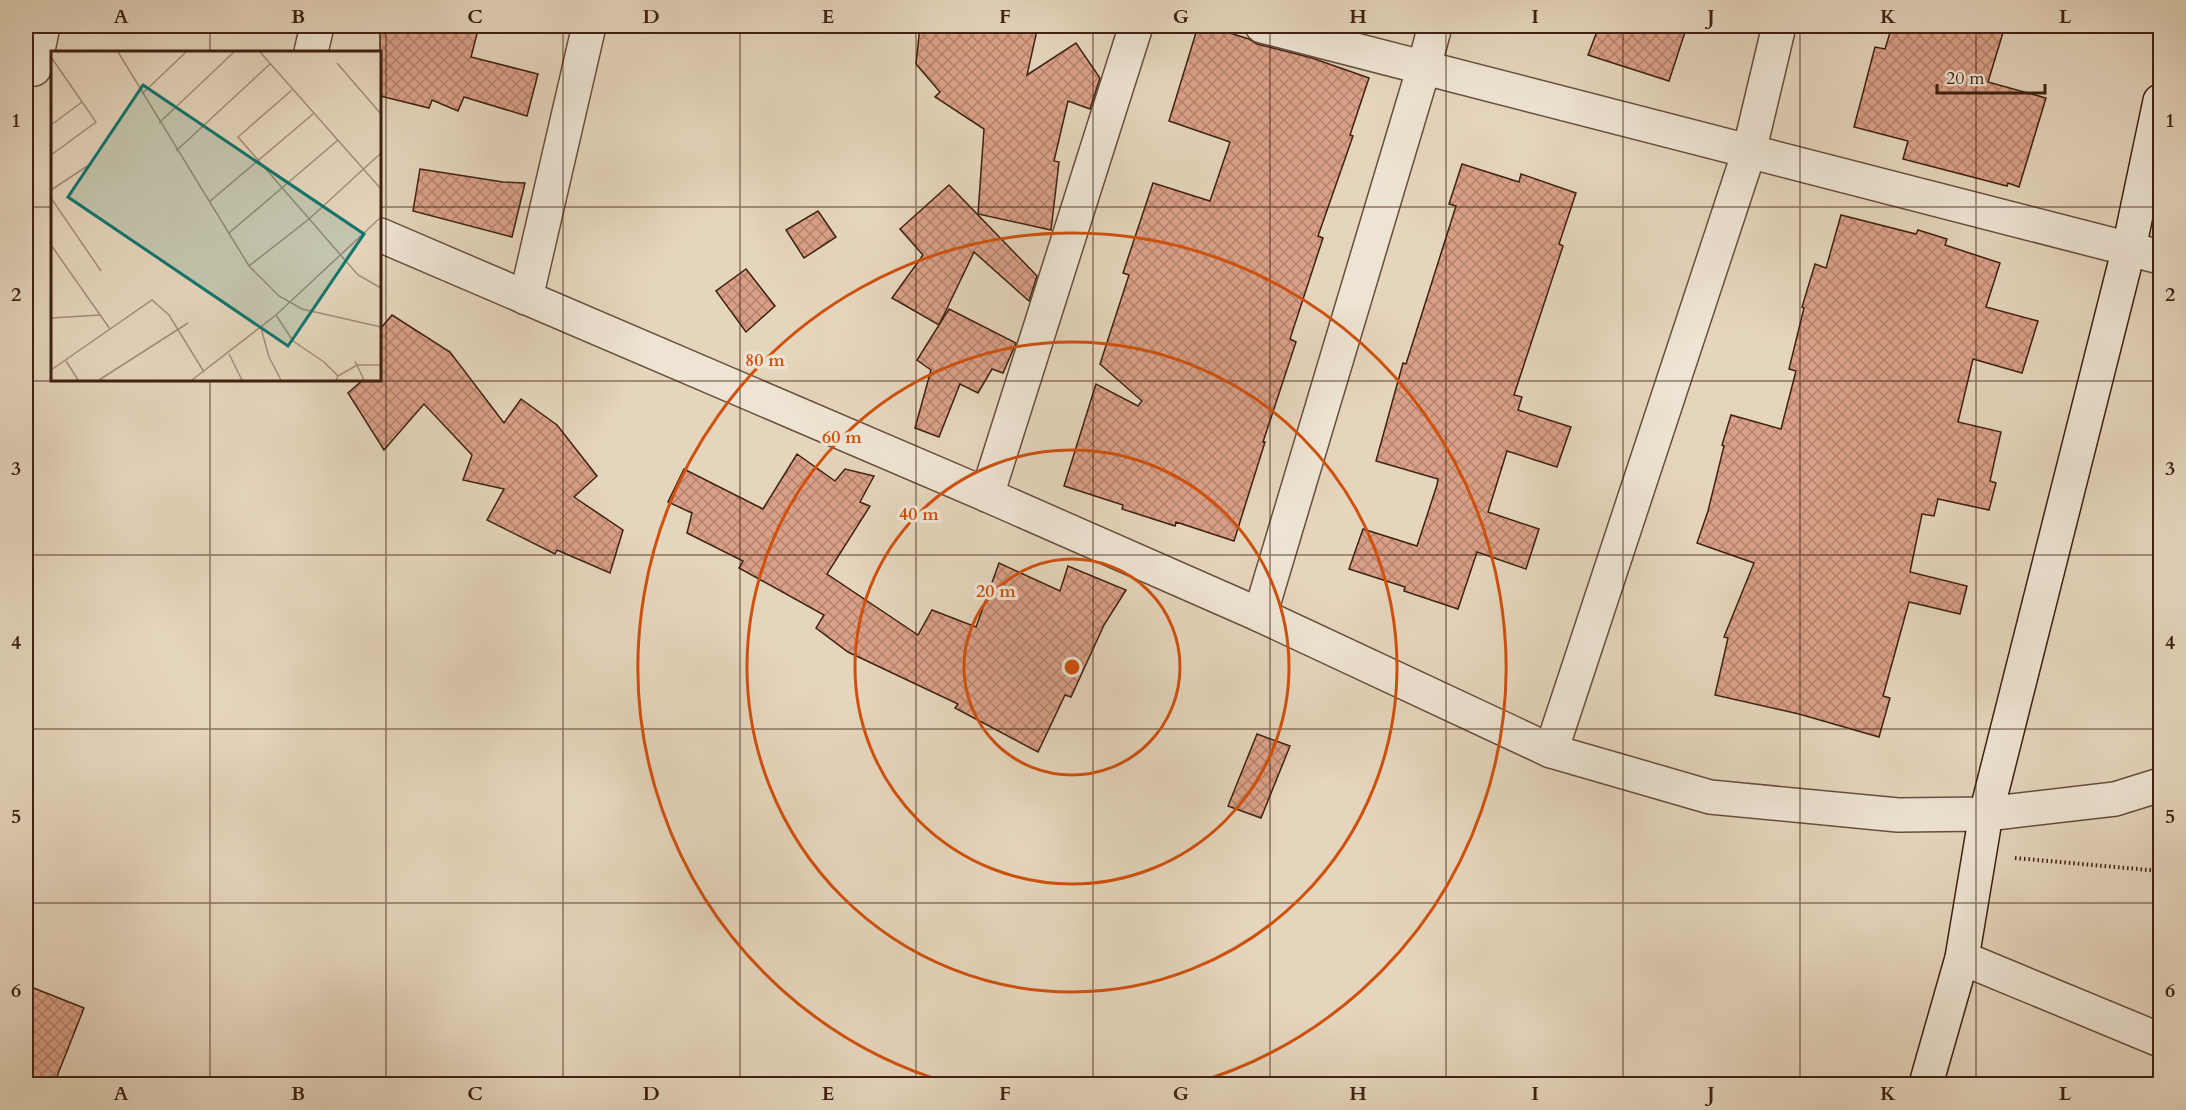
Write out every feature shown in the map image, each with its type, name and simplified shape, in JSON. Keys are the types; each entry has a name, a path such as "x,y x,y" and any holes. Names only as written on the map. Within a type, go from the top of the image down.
{"street":[{"path":"37,70 43,26"},
{"path":"311,51 317,26"},
{"path":"526,298 589,26"},
{"path":"987,495 1136,26"},
{"path":"1262,26 2160,256"},
{"path":"1260,615 1435,26"},
{"path":"1551,751 1749,152 1779,26"},
{"path":"1926,1084 1962,958 1981,855 1986,813 2129,248 2160,101"},
{"path":"381,235 987,495 1260,615 1551,751 1710,797 1898,815 1986,813 2115,799 2160,785"},
{"path":"1962,958 2160,1040"}],"path":[{"path":"1981,855 2160,872"}],"building":[{"path":"380,26 479,26 471,57 538,74 527,116 464,97 458,111 432,100 429,108 381,96"},
{"path":"920,26 1038,26 1027,75 1076,43 1100,78 1090,109 1068,101 1054,161 1059,162 1051,230 978,214 984,129 935,97 940,92 916,64"},
{"path":"1198,26 1207,26 1249,39 1257,44 1312,58 1369,78 1350,135 1353,136 1318,236 1323,238 1290,339 1296,342 1234,541 1176,522 1175,526 1122,509 1123,505 1064,486 1096,384 1138,406 1142,401 1100,364 1129,275 1123,273 1153,183 1210,201 1230,142 1169,121"},
{"path":"1599,26 1687,26 1669,81 1588,55"},
{"path":"1892,26 2005,26 1988,82 2046,98 2019,187 2008,183 2007,186 1903,159 1908,141 1854,127 1875,47 1885,49"},
{"path":"1462,164 1519,182 1521,174 1576,193 1559,244 1563,246 1514,395 1522,397 1518,410 1571,427 1557,467 1507,451 1488,512 1539,529 1526,569 1477,552 1458,609 1404,591 1405,587 1349,569 1363,529 1417,546 1437,485 1438,479 1376,461 1403,363 1406,364 1456,206 1449,204"},
{"path":"420,169 503,182 525,183 512,237 413,211"},
{"path":"949,185 1037,276 1029,301 974,252 939,325 892,298 923,255 900,229"},
{"path":"818,211 836,237 804,258 786,230"},
{"path":"1841,215 1916,234 1918,230 1947,239 1945,245 2000,263 1986,307 2038,321 2022,373 1973,359 1958,422 2001,432 1990,481 1996,483 1989,510 1938,499 1934,516 1922,514 1910,572 1967,586 1960,614 1909,602 1883,696 1890,698 1879,737 1799,714 1715,695 1728,638 1724,637 1754,563 1697,543 1708,511 1731,415 1781,429 1796,371 1789,369 1804,308 1802,307 1815,264 1826,268"},
{"path":"746,269 775,306 746,332 716,291"},
{"path":"949,309 1016,343 1003,373 992,369 978,393 960,384 939,437 915,428 931,370 917,360"},
{"path":"392,315 450,352 504,423 521,399 557,425 597,476 574,497 623,530 610,573 557,550 555,554 487,520 504,489 463,480 472,455 424,404 384,450 348,393 362,381 381,381 381,328"},
{"path":"797,454 835,481 845,469 874,476 860,502 870,506 827,574 918,635 932,610 976,627 999,563 1060,591 1068,566 1126,590 1104,625 1071,697 1065,695 1038,752 955,708 958,704 848,652 816,628 824,615 739,568 743,561 687,533 692,513 668,502 684,469 763,509"},
{"path":"1257,734 1290,746 1261,818 1228,806"},
{"path":"26,985 84,1008 54,1084 26,1084"}]}
